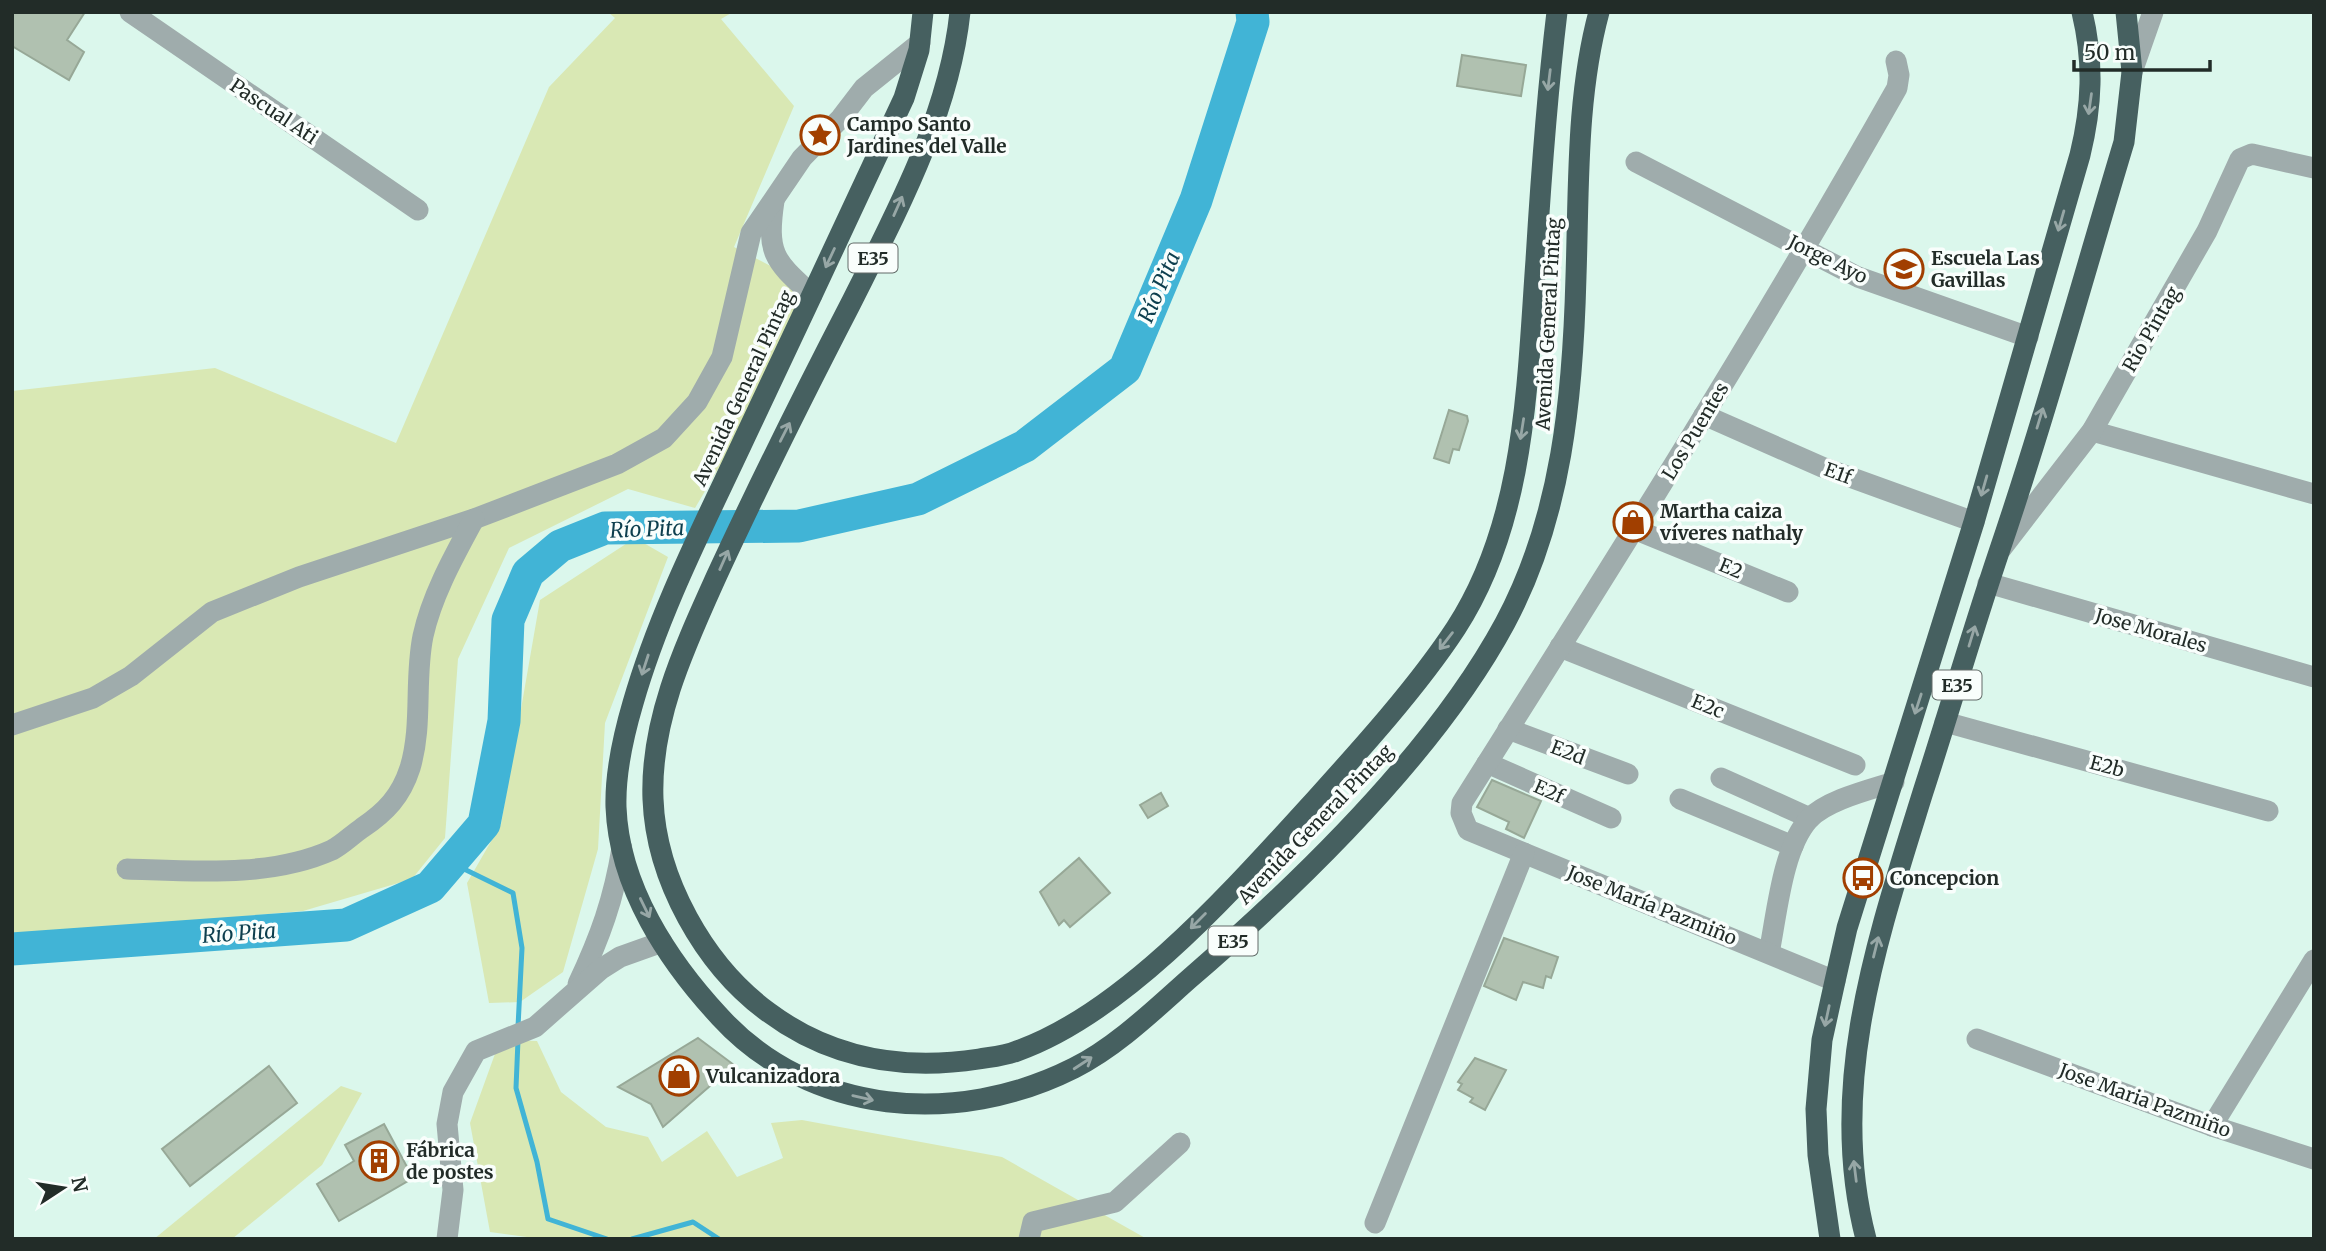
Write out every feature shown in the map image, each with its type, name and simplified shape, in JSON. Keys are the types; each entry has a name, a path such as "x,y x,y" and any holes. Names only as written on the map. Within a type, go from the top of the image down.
{"highway":[{"name":"Avenida General Pintag","path":"923,12 920,43 904,98 668,601 622,741 616,812 632,883 662,942 690,984 759,1055 793,1074 834,1091 888,1104 947,1104 1015,1092 1078,1067 1142,1021 1210,962 1323,853 1407,762 1470,681 1507,619 1542,536 1562,456 1570,403 1578,175 1589,48 1599,12"},
{"name":"Avenida General Pintag","path":"960,12 955,58 919,159 887,231 755,493 696,622 658,727 653,808 676,897 724,971 750,998 814,1041 882,1062 916,1065 1014,1053 1063,1029 1108,1000 1153,964 1195,925 1366,744 1457,627 1483,576 1514,474 1526,400 1544,118 1557,12"},
{"name":"E35","path":"1830,1239 1818,1155 1816,1109 1822,1040 1847,928 1974,522 2086,131 2092,93 2090,48 2082,12"},
{"name":"E35","path":"1866,1239 1854,1167 1850,1117 1850,1093 1862,1013 1885,914 2000,551 2124,142 2132,72 2126,12"}],"street":[{"name":"Pascual Ati","path":"130,12 418,210"},
{"path":"2132,72 2153,12"},
{"path":"12,724 93,698 131,676 212,612 299,577 474,519 617,464 664,438 697,401 722,357 751,233 802,158 841,118 864,88 920,43"},
{"name":"Los Puentes","path":"1468,830 1461,813 1462,803 1806,249 1897,88 1899,75 1896,61"},
{"name":"Rio Pintag","path":"2000,551 2092,431 2207,231 2240,159 2252,154 2314,168"},
{"name":"Jorge Ayo","path":"1636,162 1858,277 2028,337"},
{"path":"775,198 771,224 777,263 812,295"},
{"path":"742,267 777,263"},
{"name":"E1f","path":"1704,415 1822,467 1974,522"},
{"path":"2092,431 2314,494"},
{"path":"127,869 235,872 288,862 332,850 397,800 410,767 417,733 418,682 423,635 442,580 474,519"},
{"name":"E2","path":"1634,529 1788,592"},
{"name":"Jose Morales","path":"1988,583 2314,677"},
{"name":"E2c","path":"1560,647 1855,765"},
{"name":"E2b","path":"1945,722 2268,811"},
{"name":"E2d","path":"1508,729 1628,774"},
{"name":"E2f","path":"1487,763 1611,818"},
{"path":"1721,778 1810,818"},
{"path":"1769,953 1793,846 1810,818 1847,797 1894,782"},
{"path":"1680,799 1793,846"},
{"name":"Jose María Pazmiño","path":"1468,830 1835,981"},
{"path":"576,989 608,914 622,848"},
{"path":"1376,1223 1524,853"},
{"path":"447,1239 453,1190 447,1124 453,1092 476,1051 535,1027 576,989 620,957 662,942"},
{"path":"2212,1126 2314,960"},
{"name":"Jose Maria Pazmiño","path":"1977,1039 2212,1126 2314,1158"},
{"path":"1029,1239 1033,1222 1115,1202 1180,1143"}],"green space":[{"path":"608,12 733,12 721,19 794,106 734,247 807,285 739,434 695,508 628,489 509,548 458,659 445,838 412,879 303,911 34,935 12,942 12,391 215,368 396,443 549,87 615,18"},
{"path":"635,538 668,557 605,723 598,849 563,972 520,1002 489,1003 467,883 501,824 540,600"},
{"path":"500,1040 537,1041 561,1092 606,1127 648,1137 662,1162 707,1131 737,1177 783,1158 771,1123 802,1120 1002,1157 1147,1239 542,1239 490,1232 470,1123"},
{"path":"341,1086 362,1093 322,1165 232,1239 154,1239"}],"building":[{"path":"12,12 85,12 67,40 84,52 69,80 12,46"},
{"path":"1462,55 1526,65 1521,96 1457,86"},
{"path":"1449,410 1467,416 1468,421 1459,450 1453,449 1449,463 1434,458"},
{"path":"1492,780 1541,801 1524,838 1506,829 1509,822 1477,807"},
{"path":"1161,793 1168,806 1148,818 1140,805"},
{"path":"1079,858 1110,893 1070,927 1064,920 1059,925 1040,892"},
{"path":"1504,938 1558,957 1551,978 1546,976 1543,988 1523,982 1516,1000 1484,986"},
{"name":"Vulcanizadora","path":"698,1038 734,1065 663,1127 651,1104 618,1087"},
{"path":"1475,1058 1506,1070 1485,1110 1470,1102 1473,1098 1458,1090 1462,1084 1458,1082"},
{"path":"269,1066 297,1103 190,1186 162,1149"},
{"path":"384,1124 413,1178 339,1221 317,1184 354,1161 345,1145"}],"waterway":[{"name":"Río Pita","path":"12,949 346,925 430,887 484,824 504,721 508,620 528,573 560,546 605,528 799,526 918,499 1025,446 1125,369 1196,200 1253,22 1252,12"},
{"path":"460,867 513,893 522,948 518,1027"},
{"path":"518,1040 516,1088 537,1162 548,1219 607,1239"},
{"path":"632,1239 693,1222 719,1239"}],"place":[{"name":"Campo Santo Jardines del Valle","path":"820,135"},
{"name":"Escuela Las Gavillas","path":"1904,269"},
{"name":"Martha caiza víveres nathaly","path":"1633,522"},
{"name":"Concepcion","path":"1863,878"},
{"name":"Vulcanizadora","path":"679,1076"},
{"name":"Fábrica de postes","path":"379,1161"}]}
